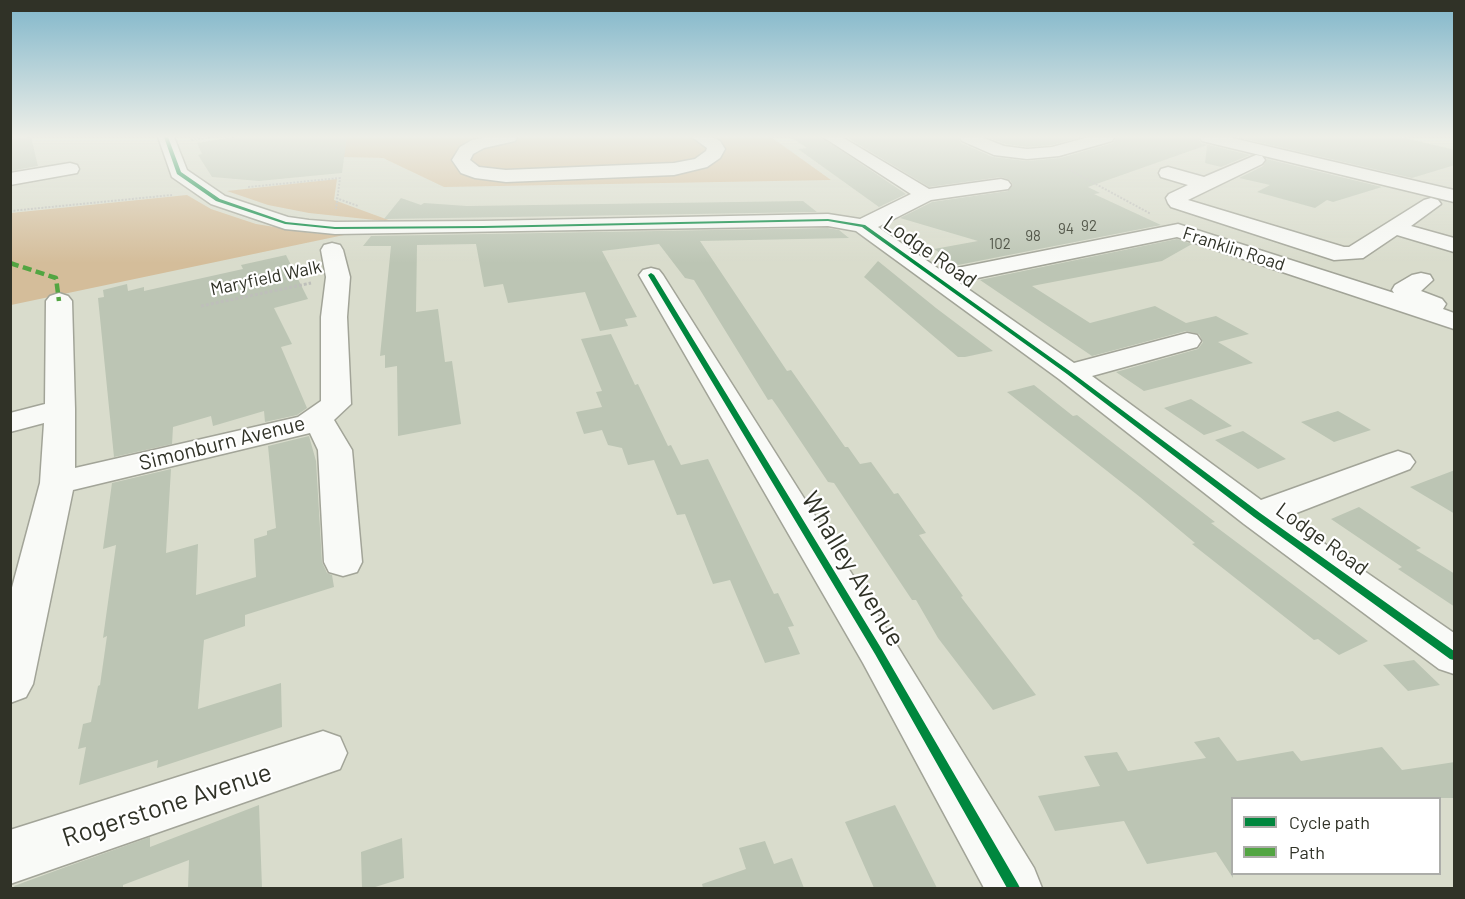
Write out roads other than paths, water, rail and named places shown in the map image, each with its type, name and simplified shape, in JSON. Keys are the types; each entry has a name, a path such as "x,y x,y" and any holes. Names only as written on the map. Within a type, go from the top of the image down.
{"street":[{"name":"Lodge Road","path":"188,179 218,200 285,223 335,252 828,220 863,226 1069,373 1257,515 1455,656"},
{"path":"900,179 926,195"},
{"path":"1189,179 1206,184"},
{"path":"1216,179 1176,198 1178,203 1334,253 1355,254 1431,204"},
{"path":"1344,179 1455,210"},
{"path":"1374,179 1455,196"},
{"path":"863,226 926,195 1001,185"},
{"path":"1395,228 1455,245"},
{"name":"Franklin Road","path":"938,279 1178,230 1455,321"},
{"name":"Simonburn Avenue","path":"57,483 309,424 336,404 335,252"},
{"name":"Whalley Avenue","path":"651,275 878,651 1014,888"},
{"path":"1420,279 1404,290 1407,294 1455,310"},
{"path":"10,684 57,483 60,409 58,301"},
{"path":"1069,373 1187,340"},
{"path":"10,423 60,409"},
{"path":"317,418 335,450 343,562"},
{"path":"1257,515 1398,462"},
{"name":"Rogerstone Avenue","path":"10,857 323,753"}]}
